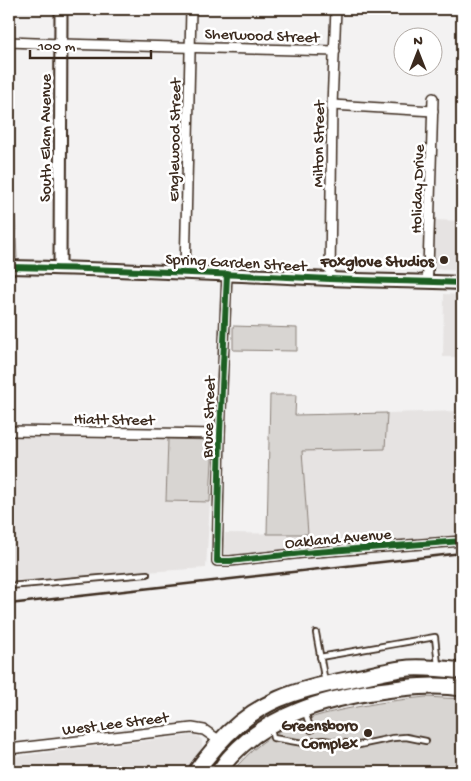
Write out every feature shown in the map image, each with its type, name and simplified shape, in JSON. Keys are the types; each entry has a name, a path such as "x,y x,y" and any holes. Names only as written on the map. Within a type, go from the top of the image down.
{"main road":[{"name":"Spring Garden Street","path":"9,267 462,283"},
{"path":"196,772 220,741 239,723 275,700 290,694 325,684 409,668 462,670"},
{"path":"219,772 230,757 249,739 270,725 304,708 368,692 405,687 431,685 462,688"},
{"path":"270,725 266,716 283,706 290,694"},
{"path":"210,772 216,761 220,741"}],"street":[{"name":"South Elam Avenue","path":"60,268 61,9"},
{"name":"Englewood Street","path":"185,272 191,9"},
{"name":"Milton Street","path":"330,279 332,105 336,9"},
{"name":"Sherwood Street","path":"9,42 335,52"},
{"name":"Holiday Drive","path":"427,282 434,98"},
{"path":"332,105 433,111"},
{"name":"Bruce Street","path":"216,561 227,274"},
{"name":"Hiatt Street","path":"9,431 220,434"},
{"name":"Oakland Avenue","path":"216,561 462,541"},
{"name":"West Lee Street","path":"9,749 192,728 204,730 220,741"}],"lane":[{"path":"9,586 148,574"},
{"path":"316,634 325,684"},
{"path":"320,657 434,637 438,669"},
{"path":"304,708 311,730"},
{"path":"270,725 273,738 303,743 323,740 359,745 406,737 426,741"}],"shaded area":[{"path":"9,190 14,193 17,258 9,257"},
{"path":"433,220 462,221 462,271 432,268"},
{"path":"444,294 462,295 462,357 443,357"},
{"path":"233,326 297,328 297,351 233,350"},
{"path":"270,395 296,395 295,415 387,413 385,449 302,451 308,534 267,534"},
{"path":"462,411 462,535 229,558 224,556 225,533 308,534 302,451 384,449 387,413"},
{"path":"9,436 168,439 166,501 210,502 206,568 9,581"},
{"path":"168,439 213,440 210,502 166,501"},
{"name":"Greensboro Complex","path":"426,697 462,699 462,772 232,772 260,744 275,734 306,719 362,706"},
{"path":"195,735 202,740 202,747 186,772 9,772 9,757"}],"railway":[{"path":"9,604 462,553"}],"cycle path":[{"path":"9,267 462,283"},
{"path":"227,274 217,561 462,541"}],"place":[{"name":"Foxglove Studios","path":"444,260"},
{"name":"Greensboro Complex","path":"368,733"}]}
